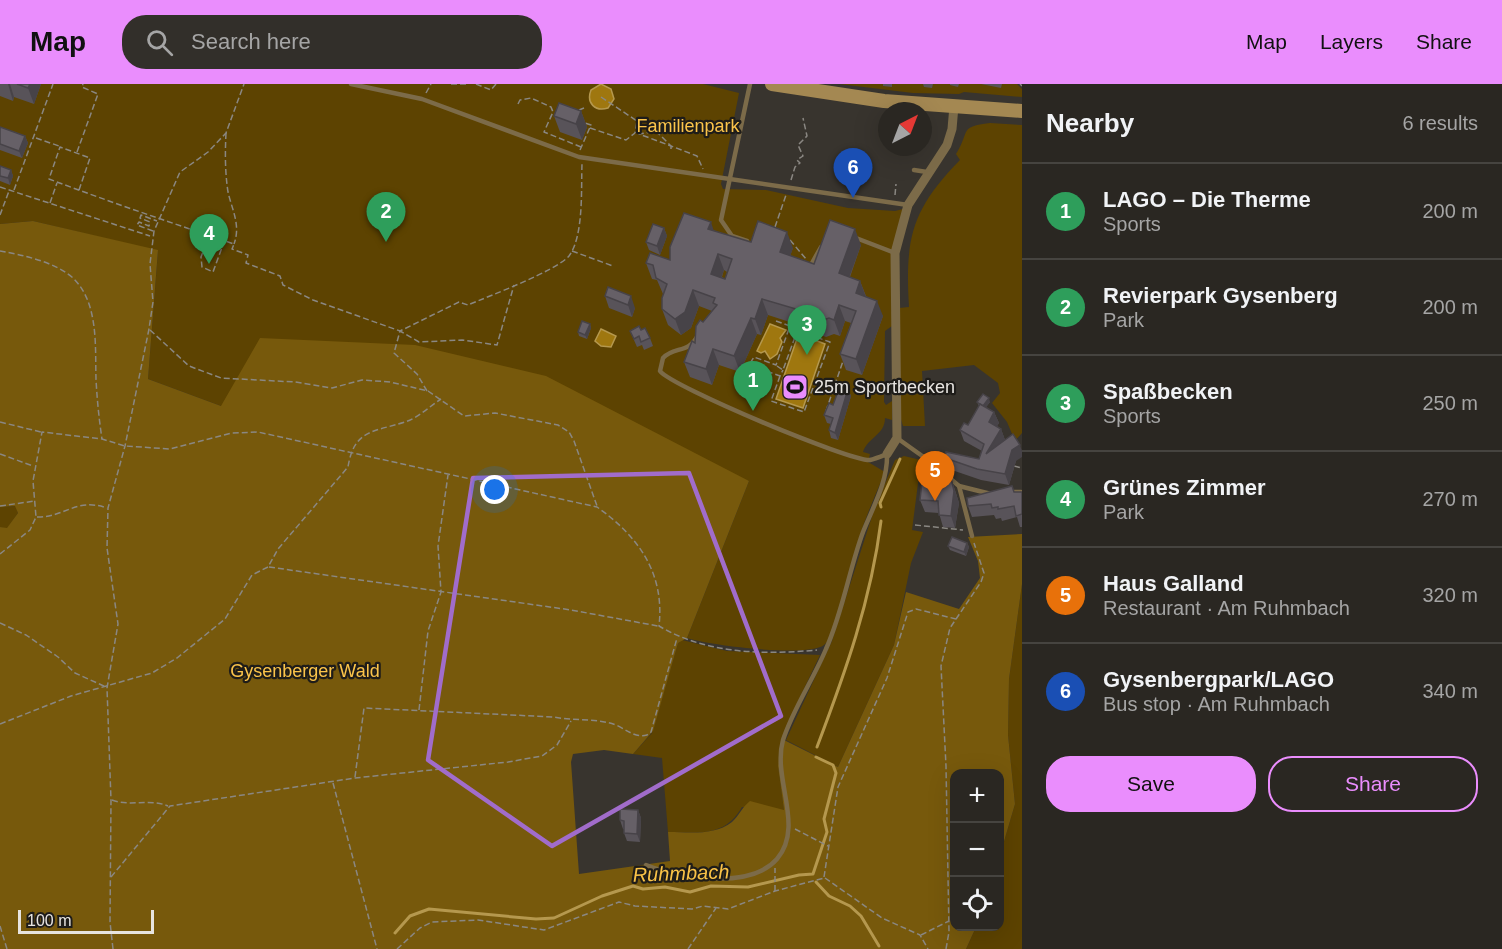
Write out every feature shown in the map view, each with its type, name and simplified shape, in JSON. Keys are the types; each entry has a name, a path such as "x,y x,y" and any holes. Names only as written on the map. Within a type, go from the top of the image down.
{"main road":[{"path":"771,84 857,97 1022,111"}],"street":[{"path":"887,454 897,438 895,253 908,205 927,172 947,145 953,125 954,106"}],"lane":[{"path":"351,84 422,99 581,157 908,205"},
{"path":"748,241 732,236 721,220 750,84"},
{"path":"914,170 927,172"},
{"path":"850,236 895,253"},
{"path":"812,263 826,237"},
{"path":"646,865 686,877 747,875 775,861 786,847 789,824 780,756 784,739 826,649 862,535 888,468 887,454 869,460 835,449 738,413 669,380 660,371 663,358 666,354 689,345 700,330"},
{"path":"897,438 959,486 993,494 1021,492"},
{"path":"932,463 944,461"},
{"path":"959,486 972,536"}],"path":[{"path":"14,191 54,84"},
{"path":"77,153 99,94 82,87 83,84"},
{"path":"244,84 226,133 225,159 229,193 238,234 232,249 248,255 246,263 280,276 283,285 313,300 400,331 419,342 462,340 497,345 514,285"},
{"path":"422,99 431,84"},
{"path":"451,84 466,84"},
{"path":"476,84 491,90 496,84"},
{"path":"601,97 636,120 635,134"},
{"path":"518,104 520,100 531,98 550,107 553,112 544,132 581,147"},
{"path":"577,111 584,108"},
{"path":"790,184 795,166 800,163 797,160 803,156 798,145 807,136 803,118"},
{"path":"428,391 417,374 394,353 400,331 459,302 468,305 514,285 560,261 571,251 579,228 581,147 591,125 583,122"},
{"path":"590,128 626,140 635,134 656,131 671,148"},
{"path":"113,949 110,922 111,800 107,688 118,624 107,548 108,508 149,329 153,302 150,264 153,231 180,172 208,152 226,133"},
{"path":"639,134 697,156 703,176"},
{"path":"34,138 90,158 79,190"},
{"path":"665,141 670,140"},
{"path":"60,147 49,179 158,220"},
{"path":"50,203 57,182"},
{"path":"894,200 896,184"},
{"path":"0,187 152,237"},
{"path":"0,215 10,189"},
{"path":"773,232 787,192"},
{"path":"153,231 137,225 138,222 149,226 150,222 140,219 141,215 234,244"},
{"path":"216,220 201,257 204,261 202,267 213,272 224,241"},
{"path":"783,237 793,242 812,263"},
{"path":"0,251 39,261 65,272 79,287 90,310 97,338 97,395 102,440"},
{"path":"571,251 613,266"},
{"path":"776,321 790,326 799,326 771,400 804,412 830,342 804,333"},
{"path":"776,365 790,326"},
{"path":"149,329 189,366 221,378 295,382 332,388 362,380 390,382 428,391 464,416 495,413 558,425 569,432 597,507"},
{"path":"826,411 846,352"},
{"path":"780,376 749,365 754,357 783,370"},
{"path":"0,724 71,696 107,688 152,673 186,652 225,619 252,575 268,567 278,549 348,467 350,452 359,439 375,429 407,421 441,399"},
{"path":"0,422 42,432 102,440 124,446 170,449 232,433 258,432 597,507 621,525 646,557 655,574 660,613 659,626"},
{"path":"0,554 30,530 36,517 35,467 42,432"},
{"path":"0,454 35,467"},
{"path":"1013,465 1022,468"},
{"path":"419,710 428,632 441,592 438,546 448,474"},
{"path":"0,506 35,501"},
{"path":"36,517 47,517 73,506 94,503 108,508"},
{"path":"915,525 970,530"},
{"path":"946,949 949,921 946,766 941,666 944,645 950,628 981,582 984,573 976,546"},
{"path":"268,567 571,610 659,626 677,637 717,647 748,651 826,649"},
{"path":"824,878 838,787 887,678 908,612 916,609 957,619"},
{"path":"0,623 26,635 58,657 75,673 107,688"},
{"path":"355,778 363,708 554,717 571,721 602,722 641,737 651,732 677,637"},
{"path":"111,800 129,804 156,801 170,806 355,778 508,762 542,756 557,745 571,721"},
{"path":"333,782 377,949"},
{"path":"110,879 170,806"},
{"path":"789,824 829,846"},
{"path":"775,872 775,891"},
{"path":"397,949 401,948 420,928 432,922 478,920 544,930 619,902 635,906 728,909 775,891 824,878 882,918 920,935 928,949"},
{"path":"688,949 717,908"},
{"path":"920,935 949,921"},
{"path":"0,926 7,949"}],"highlighted area":[{"path":"689,473 781,716 552,846 428,760 473,478"}],"green space":[{"name":"Familienpark","path":"0,84 703,84 739,93 721,184 723,189 766,190 848,208 895,211 903,209 893,247 892,326 885,331 884,402 886,405 892,401 892,420 885,418 882,428 863,452 870,454 868,462 885,472 863,526 840,607 826,643 814,649 779,650 735,647 687,638 749,481 221,406 148,379 158,251 33,221 0,224"},
{"path":"839,84 1017,84 1022,89 1022,97 964,92 959,94 913,93"},
{"path":"990,123 1022,125 1022,433 1015,441 1007,422 992,403 1000,393 998,383 974,365 922,371 925,426 903,426 900,416 899,308 909,307 908,262 915,227 931,194 960,160 956,154 969,128"},
{"name":"Gysenberger Wald","path":"33,221 158,250 148,379 221,406 260,338 415,345 546,376 749,481 687,638 678,643 653,731 633,754 604,750 573,754 571,762 579,874 670,861 668,832 701,832 725,826 737,817 750,801 784,810 778,766 782,739 838,767 894,645 906,592 959,609 980,578 978,561 968,537 1022,534 1022,584 1009,679 1008,735 1015,804 1004,841 1004,769 950,769 950,931 974,931 966,949 0,949 0,527 7,528 18,513 15,506 0,507 0,224"},
{"path":"904,456 921,460 912,530 923,532 911,563 894,645 838,767 786,740 832,641 875,507 895,460"},
{"path":"16,506 18,513 7,529 0,527 0,507"},
{"path":"1022,584 1022,949 966,949 974,931 1004,931 1004,841 1015,804 1008,735 1009,679"},
{"path":"682,640 727,651 820,655 792,714 778,766 784,810 742,807 735,817 719,829 700,832 668,832 662,758 633,754 652,733 678,643"}],"shaded area":[{"path":"601,84 611,89 614,99 608,108 599,109 591,102 590,95 591,90"},
{"path":"770,324 786,330 780,338 782,342 777,354 770,359 765,351 761,353 757,351"},
{"path":"601,329 616,336 611,347 601,346 595,341"},
{"path":"800,330 803,331 802,335 825,344 803,408 776,399"}],"building":[{"path":"17,84 30,84 28,88"},
{"path":"559,103 581,111 576,124 554,116"},
{"path":"0,127 25,136 19,151 0,144"},
{"path":"0,166 11,170 8,178 0,176"},
{"path":"684,213 711,222 708,229 751,242 758,221 787,232 780,252 814,264 830,220 855,229 839,273 860,281 856,293 877,301 856,359 840,354 856,311 839,305 834,320 829,318 820,321 795,312 796,309 762,299 755,319 751,318 734,356 713,349 706,369 684,362 692,341 695,343 696,326 700,320 703,322 717,305 713,303 715,298 693,290 685,312 675,319 662,309 662,298 667,284 656,278 653,265 646,263 650,253 670,260 670,247","holes":["718,254 732,259 725,279 711,274"]},
{"path":"653,224 664,228 657,246 646,242"},
{"path":"608,287 631,296 628,305 605,296"},
{"path":"582,321 590,324 585,335 578,332"},
{"path":"639,326 641,330 645,328 650,338 641,342 639,336 634,339 630,331"},
{"path":"840,386 848,389 835,433 829,430 833,418 824,415 829,403 833,405"},
{"path":"983,394 989,398 983,406 977,402"},
{"path":"980,404 994,412 989,422 1001,429 986,454 1013,434 1020,445 1012,450 1005,474 977,469 945,458 946,452 979,459 984,444 960,430 964,423 968,425"},
{"path":"924,464 934,465 933,471 938,472 938,477 951,478 954,491 951,516 939,515 938,501 920,500"},
{"path":"1012,486 1014,492 1022,492 1022,514 1016,516 1014,506 998,509 998,507 992,508 991,504 968,506 967,498"},
{"path":"952,537 967,543 964,552 948,546"},
{"path":"620,809 638,810 637,834 624,833 624,821 620,820"}],"waterway":[{"name":"Ruhmbach","path":"881,507 880,503 900,459"},
{"name":"Ruhmbach","path":"817,747 847,664 864,608 877,551 881,521"},
{"name":"Ruhmbach","path":"395,933 410,916 429,909 536,919 554,918 602,896 633,886 643,889 665,887 690,892 711,886 748,887 813,874 827,832 824,819 836,773 833,765 816,757"},
{"path":"816,882 829,896 850,906 861,916 879,946"}],"place":[{"name":"Gysenbergpark/LAGO","path":"853,198"},
{"name":"Revierpark Gysenberg","path":"386,242"},
{"name":"Grünes Zimmer","path":"209,264"},
{"name":"Spaßbecken","path":"807,355"},
{"name":"25m Sportbecken","path":"795,387"},
{"name":"LAGO – Die Therme","path":"753,411"},
{"name":"Haus Galland","path":"935,501"}]}
